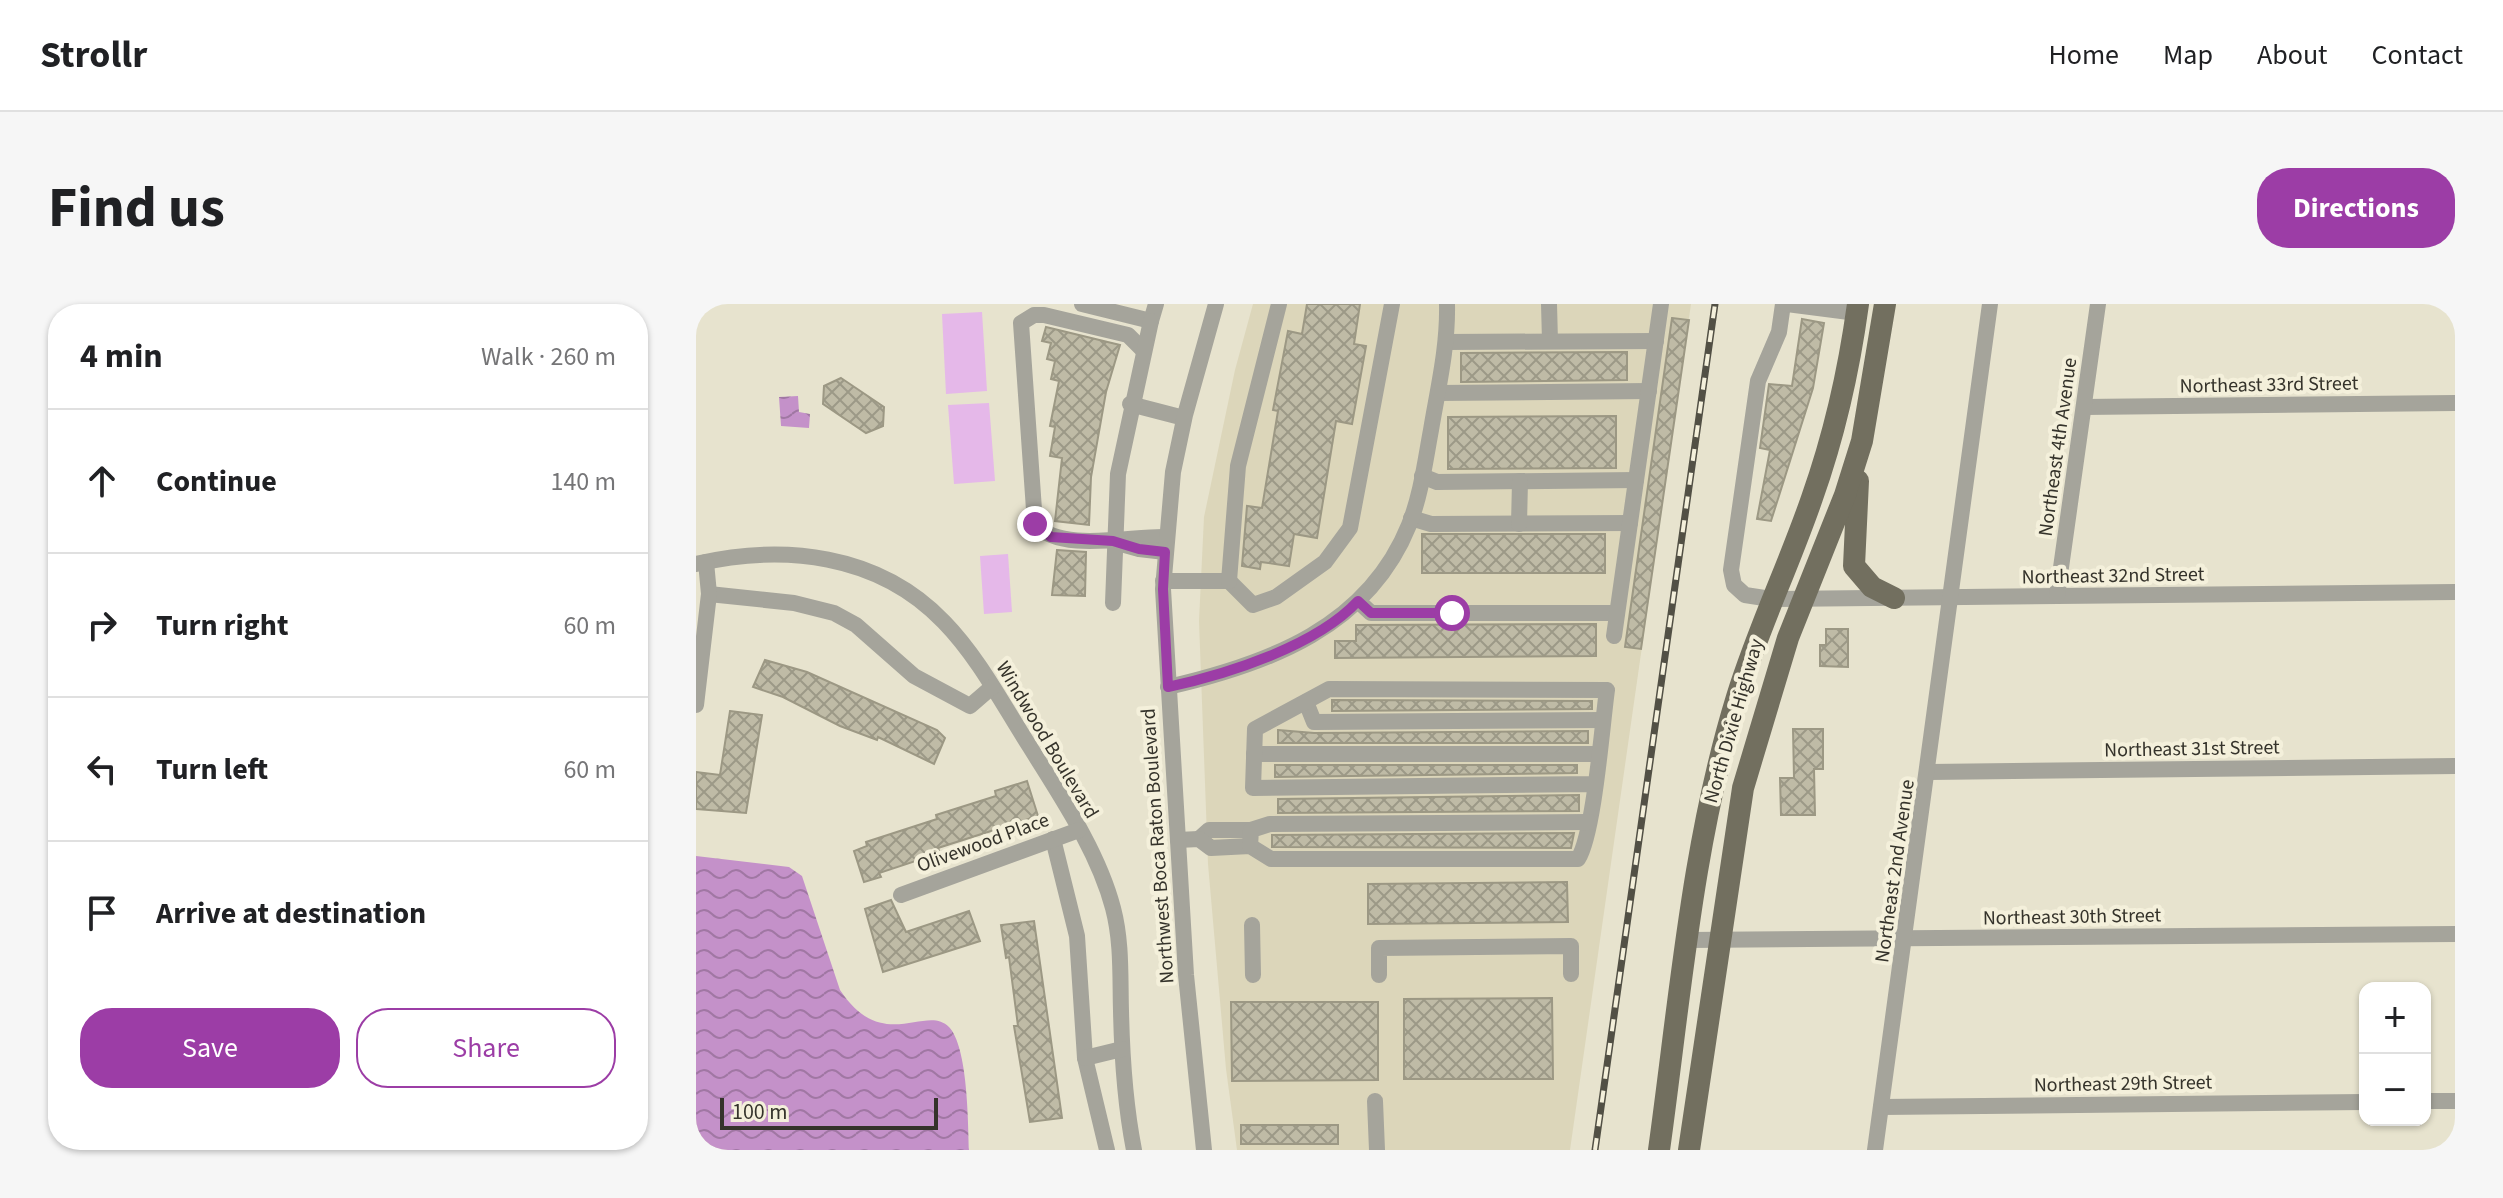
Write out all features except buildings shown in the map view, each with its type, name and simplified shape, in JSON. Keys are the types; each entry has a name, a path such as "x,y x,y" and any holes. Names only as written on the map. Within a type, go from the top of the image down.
{"main road":[{"name":"North Dixie Highway","path":"1689,1150 1743,788 1770,692 1802,599 1845,495 1862,441 1885,304"},
{"name":"North Dixie Highway","path":"1659,1150 1711,792 1737,696 1771,599 1812,499 1829,444 1851,353 1858,308"},
{"path":"1862,441 1852,556 1859,576 1894,598"}],"street":[{"path":"1082,304 1107,307 1151,321"},
{"path":"1113,603 1113,541 1118,474 1130,404 1156,304"},
{"name":"Northwest Boca Raton Boulevard","path":"1204,1150 1186,975 1163,581 1165,544 1184,418 1216,304"},
{"path":"1229,581 1238,466 1279,304"},
{"path":"1163,581 1229,581 1253,605 1276,597 1325,562 1350,528 1392,304"},
{"path":"1168,687 1213,675 1321,633 1358,601 1395,555 1411,518 1422,476 1446,342 1447,304"},
{"path":"1549,304 1550,341"},
{"path":"1614,636 1661,304"},
{"path":"1785,304 1858,308"},
{"name":"Northeast 32nd Street","path":"1785,304 1779,332 1758,381 1731,570 1734,585 1740,593 1771,599 1802,599 2455,592"},
{"name":"Northeast 2nd Avenue","path":"1875,1150 1953,597 1951,575 1990,304"},
{"name":"Northeast 4th Avenue","path":"2057,596 2098,304"},
{"path":"1144,351 1128,335 1044,315 1028,318 1019,330 1035,524 1051,537 1113,541 1139,549 1165,544"},
{"path":"1446,342 1656,341"},
{"path":"1438,393 1649,391"},
{"name":"Northeast 33rd Street","path":"2084,407 2455,403"},
{"path":"1130,404 1184,418"},
{"path":"1422,476 1437,482 1636,480"},
{"path":"1519,524 1520,481"},
{"path":"1411,518 1431,524 1630,523"},
{"name":"Windwood Boulevard","path":"701,563 742,555 799,553 826,558 879,577 943,620 992,687 1079,830 1102,877 1117,923 1122,1049 1134,1150"},
{"path":"696,705 709,594 701,563"},
{"path":"709,594 794,603 834,613 856,625 914,676 970,706 992,687"},
{"path":"1358,601 1371,613 1617,613"},
{"path":"1251,838 1271,859 1578,859 1585,848 1589,822 1607,690 1329,689 1255,729 1253,788 1594,784"},
{"path":"1306,702 1314,722 1603,720"},
{"path":"1254,754 1598,754"},
{"name":"Northeast 31st Street","path":"1929,772 2455,766"},
{"path":"1178,840 1199,839 1211,848 1251,838 1270,824 1589,822"},
{"name":"Olivewood Place","path":"901,895 1079,830"},
{"path":"1053,839 1077,936 1085,1058 1107,1150"},
{"path":"1252,925 1253,975"},
{"name":"Northeast 30th Street","path":"1689,940 2455,934"},
{"path":"1379,975 1379,948 1571,946 1571,974"},
{"path":"1085,1058 1122,1049"},
{"path":"1375,1101 1377,1150"},
{"path":"2431,1101 2455,1101"},
{"name":"Northeast 29th Street","path":"1881,1107 2359,1102"}],"shaded area":[{"path":"1253,304 1691,304 1570,1150 1237,1150 1226,1069 1208,864 1199,621 1204,517 1235,370"},
{"path":"982,312 987,391 946,394 942,314"},
{"path":"989,403 995,481 954,484 948,405"},
{"path":"1008,554 1012,612 984,614 980,556"}],"water":[{"path":"798,396 799,412 810,414 809,428 781,426 779,397"},
{"path":"696,856 789,867 802,876 840,990 856,1009 872,1020 887,1024 928,1020 939,1021 949,1027 960,1051 963,1067 969,1150 696,1150"}],"railway":[{"path":"1595,1150 1715,304"}],"route":[{"path":"1035,524 1051,537 1113,541 1139,549 1165,552 1163,589 1168,687 1213,675 1321,633 1358,601 1371,613 1452,613"}]}
